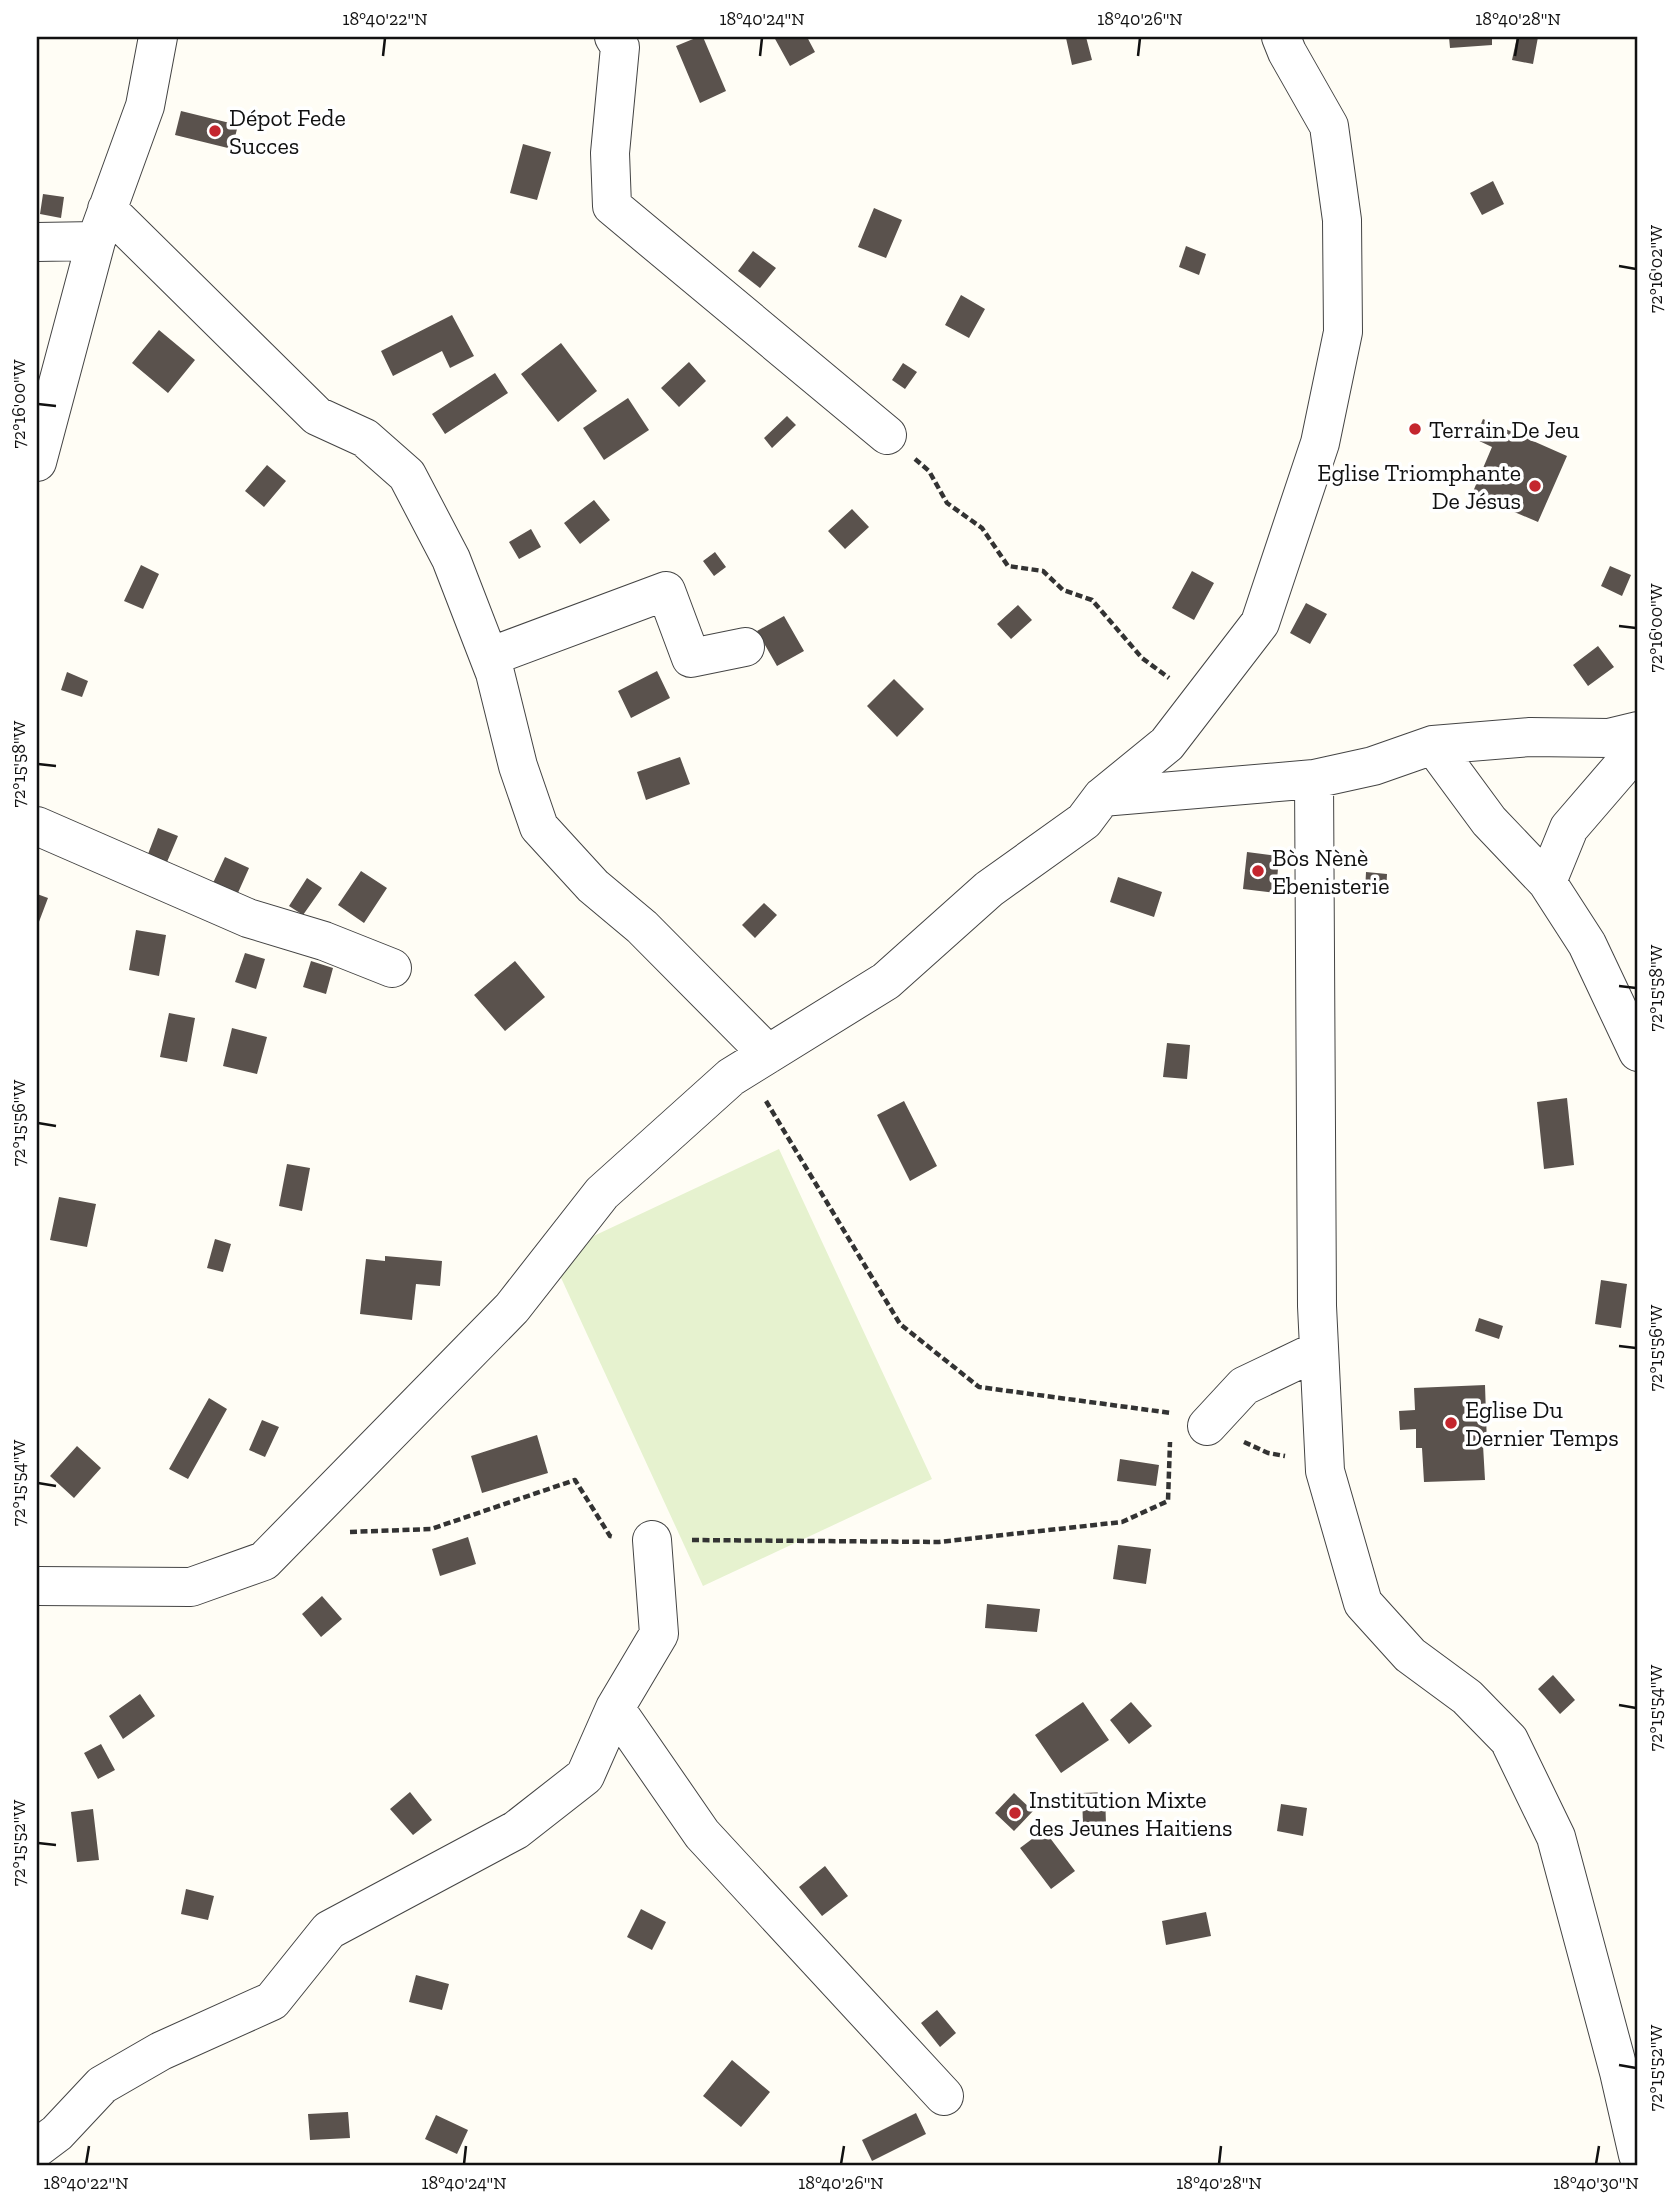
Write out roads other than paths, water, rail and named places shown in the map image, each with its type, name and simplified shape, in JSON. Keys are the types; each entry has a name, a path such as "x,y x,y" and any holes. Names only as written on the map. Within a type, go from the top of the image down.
{"street":[{"path":"37,462 101,225 145,106 158,37"},
{"path":"614,37 620,47 610,153 612,206 887,435"},
{"path":"37,1586 191,1587 264,1561 512,1308 602,1193 731,1077 886,981 989,889 1084,821 1102,797 1167,744 1260,623 1320,443 1343,332 1342,220 1329,126 1281,37"},
{"path":"37,242 101,225"},
{"path":"101,225 317,415 365,438 407,475 451,559 489,657 518,766 539,827 593,886 642,928 757,1061"},
{"path":"489,657 666,591 691,658 745,647"},
{"path":"1102,797 1314,779 1373,766 1433,745 1530,737 1609,738 1638,731"},
{"path":"1433,745 1489,821 1547,882 1587,944 1638,1052"},
{"path":"1547,882 1569,828 1625,763 1638,753"},
{"path":"1314,779 1319,1350 1325,1471 1363,1603 1410,1655 1467,1697 1509,1740 1556,1837 1619,2072 1638,2155"},
{"path":"37,826 248,918 324,941 392,968"},
{"path":"1183,1422 1244,1386 1319,1350"},
{"path":"37,2148 57,2133 102,2085 161,2051 272,2000 329,1930 516,1830 585,1776 615,1708 659,1634 652,1540"},
{"path":"615,1708 702,1834 944,2096"}],"place":[{"name":"Dépot Fede Succes","path":"215,131"},
{"name":"Terrain De Jeu","path":"1415,429"},
{"name":"Eglise Triomphante De Jésus","path":"1535,486"},
{"name":"Bòs Nènè Ebenisterie","path":"1258,871"},
{"name":"Eglise Du Dernier Temps","path":"1451,1423"},
{"name":"Institution Mixte des Jeunes Haitiens","path":"1015,1813"}]}
